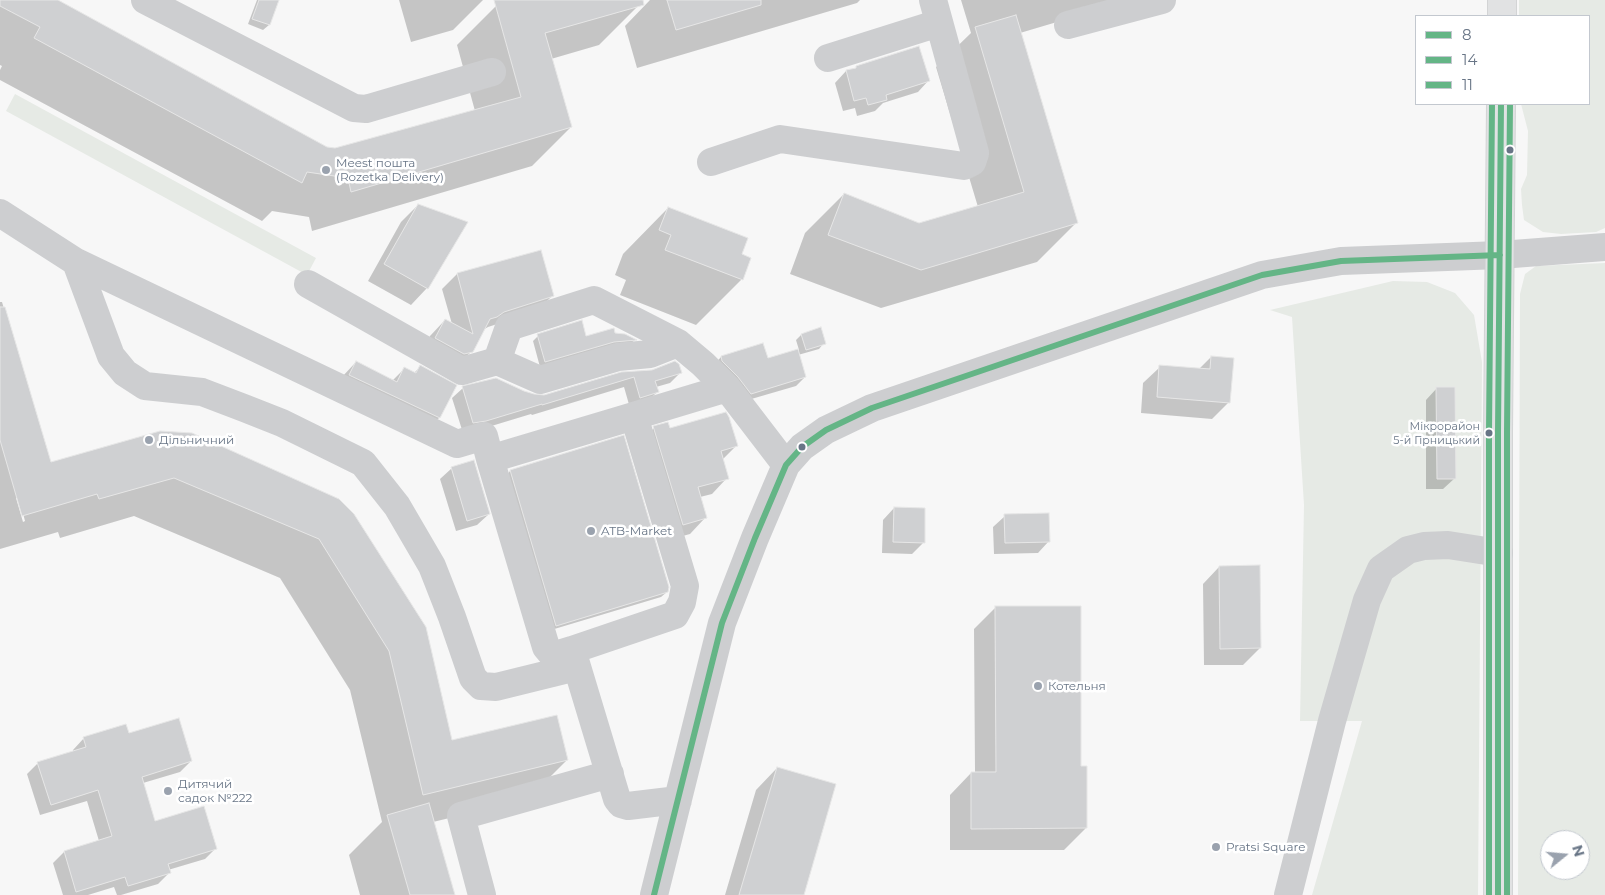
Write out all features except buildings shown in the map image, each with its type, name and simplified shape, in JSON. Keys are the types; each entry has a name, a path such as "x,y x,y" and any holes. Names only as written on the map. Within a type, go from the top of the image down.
{"main road":[{"path":"1502,0 1502,15"},
{"path":"1498,895 1498,432 1502,105"}],"street":[{"path":"145,0 354,108 366,109 492,72"},
{"path":"1068,25 1162,0"},
{"path":"711,162 780,138 964,166 972,162 975,153 936,12 828,58"},
{"path":"0,213 76,262 457,444 484,436 546,647 552,653 575,658"},
{"path":"654,895 722,623 786,464 802,447 826,430 872,408 1262,274 1341,261 1605,247"},
{"path":"76,262 110,356 125,373 145,386 202,392 282,423 363,463 397,506 432,566 473,678 482,686 496,687 575,658 676,615 682,602 685,586 634,416"},
{"path":"308,284 462,372 498,360 540,380 618,357 650,354 678,342"},
{"path":"498,360 509,328 594,300 678,342 727,388 786,464"},
{"path":"490,459 727,388"},
{"path":"1288,895 1332,720 1367,600 1381,570 1408,550 1424,546 1448,545 1499,554"},
{"path":"575,658 617,799 621,804 628,806 678,800"},
{"path":"482,895 460,816 610,774"}],"shaded area":[{"path":"1519,0 1605,0 1605,228 1596,232 1561,234 1543,232 1524,220 1521,189 1527,175 1528,131 1521,105 1590,105 1590,15 1519,15"},
{"path":"15,94 316,258 307,275 6,111"},
{"path":"1605,263 1605,895 1518,895 1520,294 1525,274 1536,266"},
{"path":"1393,281 1427,282 1455,293 1474,315 1482,362 1478,895 1312,895 1362,721 1300,721 1304,505 1292,317 1270,310"}],"transit line":[{"name":"11","path":"1489,895 1489,432 1492,105"},
{"name":"8","path":"1498,895 1498,432 1501,105"},
{"name":"14","path":"1507,895 1507,432 1510,105"},
{"name":"8","path":"654,895 722,623 786,465 802,447 826,430 872,408 1262,275 1341,261 1500,255"}],"place":[{"name":"Meest пошта (Rozetka Delivery)","path":"326,170"},
{"name":"Мікрорайон 5-й Гірницький","path":"1489,433"},
{"name":"Дільничний","path":"149,440"},
{"name":"ATB-Market","path":"591,531"},
{"name":"Котельня","path":"1038,686"},
{"name":"Дитячий садок №222","path":"168,791"},
{"name":"Pratsi Square","path":"1216,847"}]}
